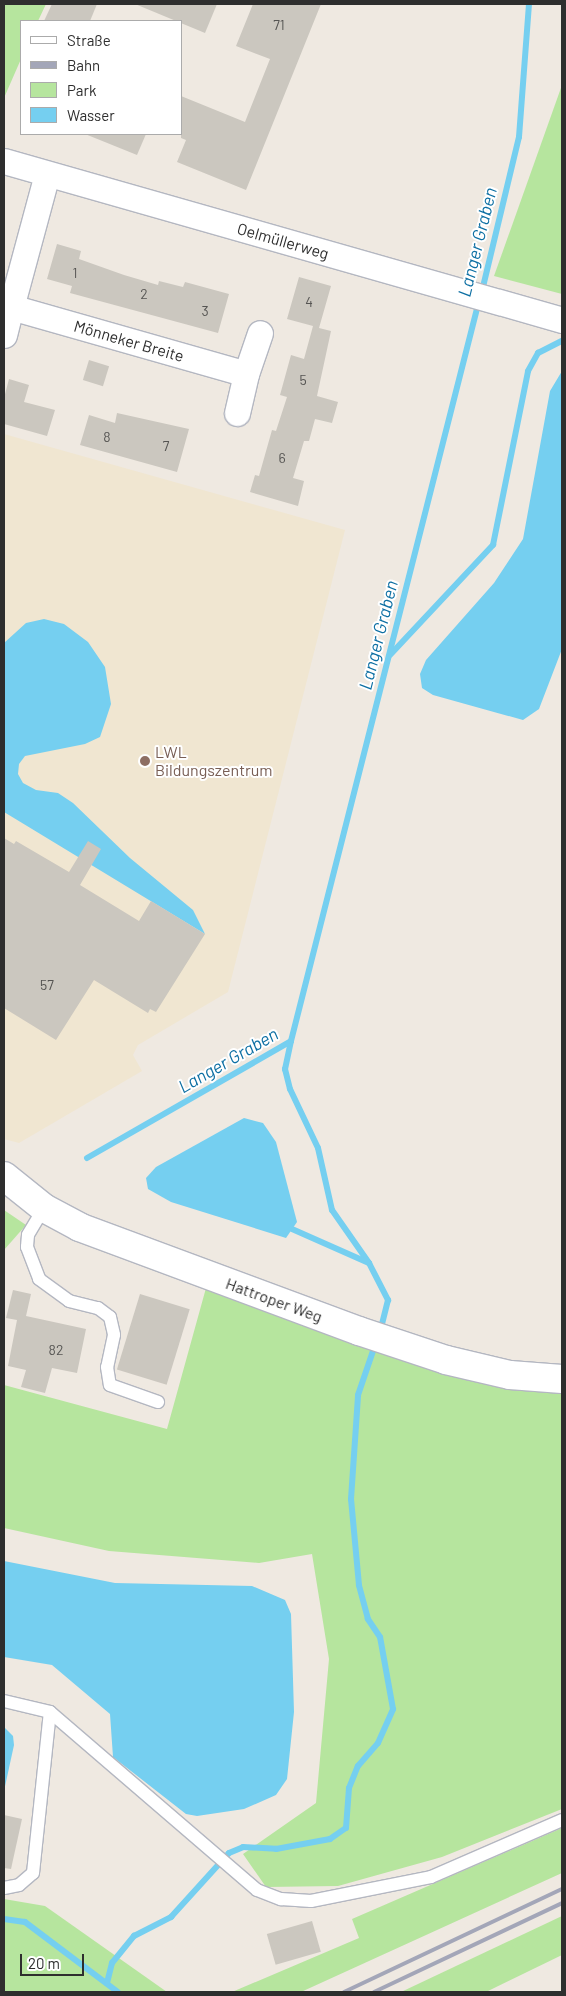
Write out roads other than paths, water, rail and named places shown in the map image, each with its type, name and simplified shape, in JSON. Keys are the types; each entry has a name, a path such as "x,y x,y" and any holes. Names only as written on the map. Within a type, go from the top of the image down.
{"main road":[{"name":"Hattroper Weg","path":"4,1176 44,1208 119,1244 405,1346 510,1375 562,1379"}],"street":[{"name":"Oelmüllerweg","path":"4,162 562,320"},
{"path":"4,335 47,174"},
{"name":"Mönneker Breite","path":"11,307 246,374"},
{"path":"237,413 246,374 260,334"}],"lane":[{"path":"44,1208 28,1234 27,1247 39,1279 69,1301 98,1308 110,1317 114,1335 107,1366 110,1385 158,1402"},
{"path":"4,1701 50,1712 257,1890 281,1899 311,1900 431,1877 562,1820"},
{"path":"4,1888 19,1884 33,1873 50,1712"}],"water":[{"path":"562,371 562,649 539,709 523,720 433,695 422,688 420,674 426,660 494,583 523,539 550,391"},
{"path":"44,619 64,624 88,642 105,667 111,704 100,737 85,744 25,756 19,764 18,774 23,783 36,790 58,793 73,803 130,858 193,910 205,934 4,812 4,643 26,623"},
{"path":"244,1118 263,1123 276,1142 297,1222 286,1238 171,1202 148,1189 146,1178 156,1167"},
{"path":"4,1561 115,1583 252,1586 285,1600 291,1614 294,1712 287,1779 276,1795 244,1809 197,1816 186,1814 113,1757 110,1714 52,1665 4,1657"},
{"path":"4,1727 13,1736 14,1745 4,1791"}],"waterway":[{"name":"Langer Graben","path":"482,291 519,137 529,4"},
{"name":"Langer Graben","path":"87,1158 291,1041 479,301"},
{"path":"390,655 493,545 528,371 538,353 562,341"},
{"path":"291,1041 285,1069 290,1089 318,1148 332,1210 369,1263 388,1300 380,1331"},
{"path":"292,1229 369,1263"},
{"path":"107,1983 112,1963 134,1936 171,1917 229,1853 243,1847 276,1849 330,1839 346,1828 349,1788 358,1766 378,1743 393,1709 380,1637 368,1619 359,1585 351,1499 358,1395 376,1342"},
{"path":"4,1919 25,1922 118,1992"}],"railway":[{"path":"344,1992 562,1889"},
{"path":"374,1992 562,1903"}],"place":[{"name":"LWL Bildungszentrum","path":"145,761"}]}
